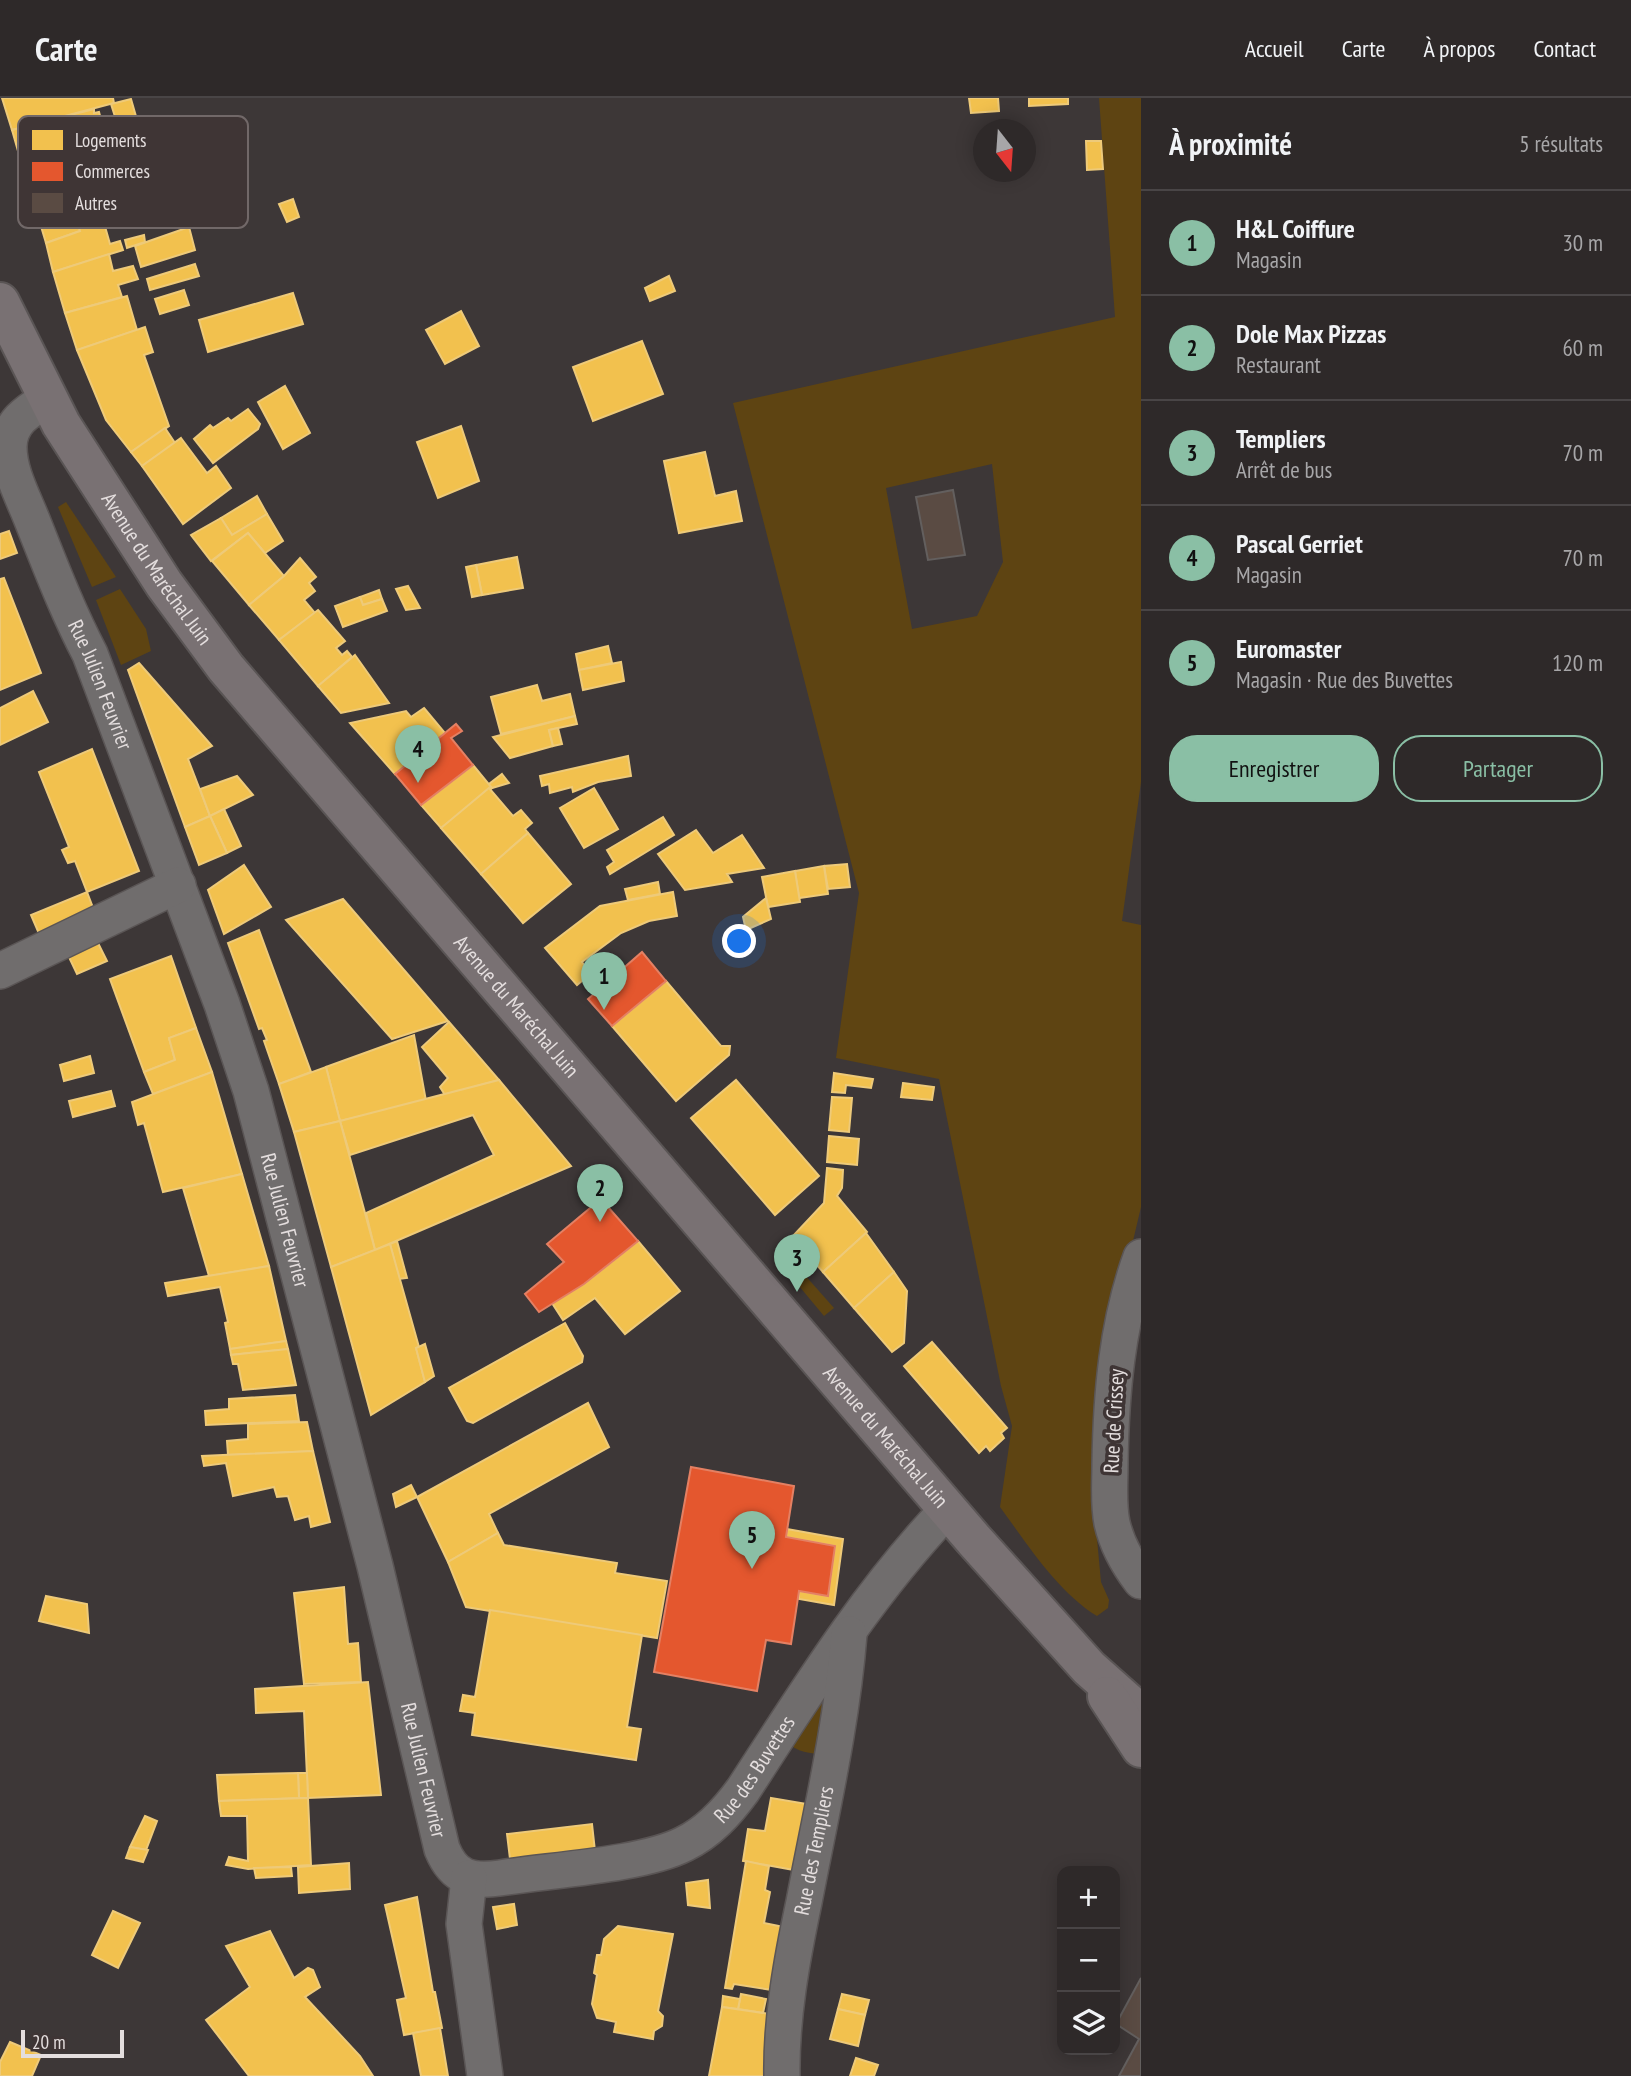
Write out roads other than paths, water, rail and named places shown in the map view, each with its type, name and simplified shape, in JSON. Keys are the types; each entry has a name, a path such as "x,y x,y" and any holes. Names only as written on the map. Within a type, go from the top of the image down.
{"main road":[{"name":"Avenue du Maréchal Juin","path":"0,302 47,400 164,584 226,668 947,1510 1089,1668 1141,1714"},
{"name":"Avenue du Maréchal Juin","path":"1089,1668 1141,1748"}],"street":[{"name":"Rue Julien Feuvrier","path":"47,400 21,415 13,429 9,446 15,478 70,617 90,653 226,1017 266,1142 375,1566 442,1849 453,1867 469,1878"},
{"path":"0,971 178,885"},
{"name":"Rue de Crissey","path":"1141,1257 1124,1319 1113,1383 1110,1489 1112,1523 1119,1546 1141,1581"},
{"name":"Rue des Buvettes","path":"469,1878 479,1881 647,1856 668,1851 705,1832 726,1813 743,1790 850,1627 907,1552 947,1510"},
{"name":"Rue des Templiers","path":"782,2076 782,2048 793,1955 841,1706 850,1627"},
{"path":"469,1878 464,1924 485,2076"}],"place":[{"name":"Pascal Gerriet","path":"418,783"},
{"name":"H&L Coiffure","path":"604,1010"},
{"name":"Dole Max Pizzas","path":"600,1222"},
{"name":"Templiers","path":"797,1292"},
{"name":"Euromaster","path":"752,1569"}]}
